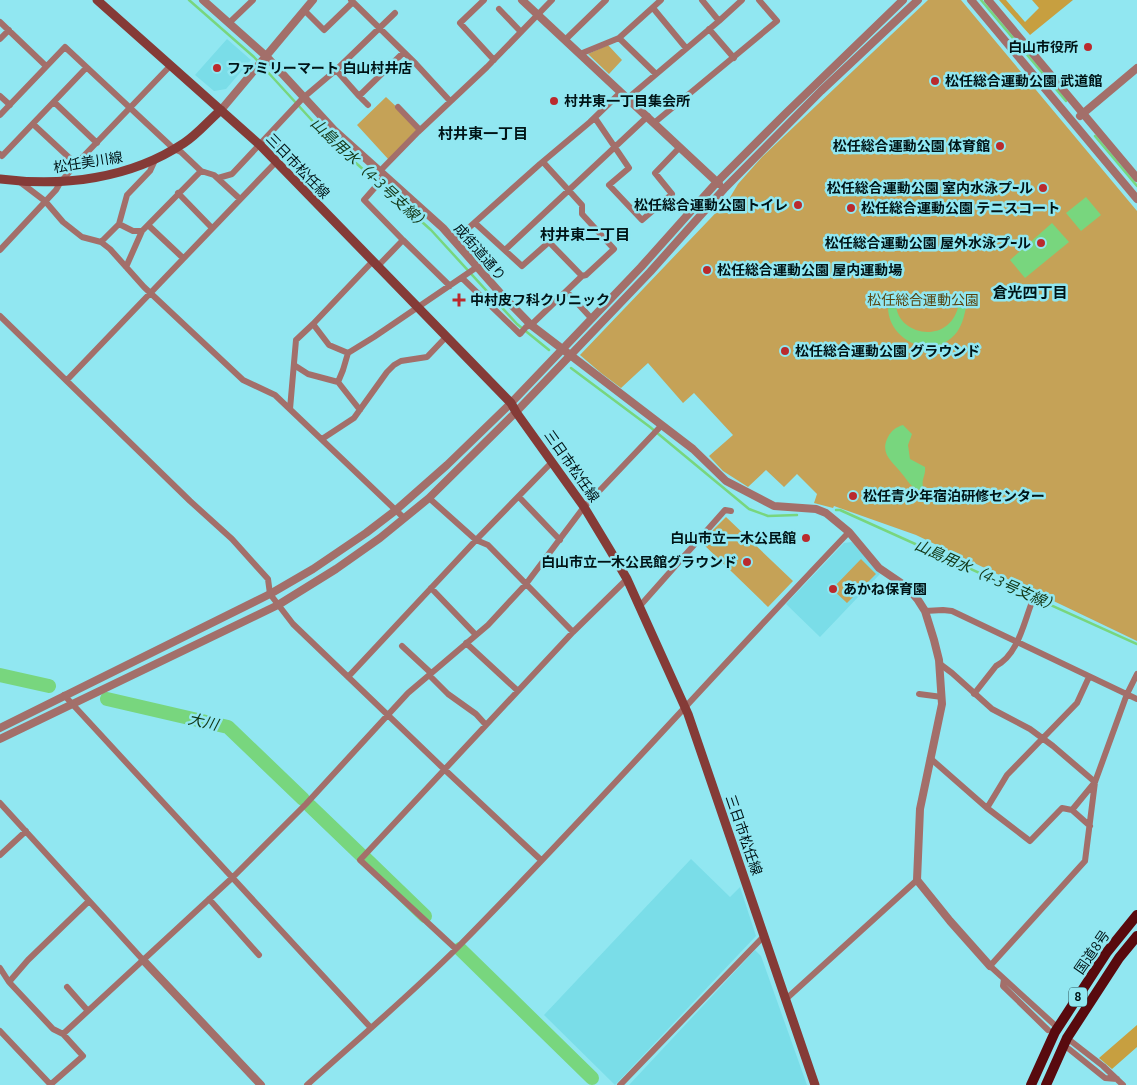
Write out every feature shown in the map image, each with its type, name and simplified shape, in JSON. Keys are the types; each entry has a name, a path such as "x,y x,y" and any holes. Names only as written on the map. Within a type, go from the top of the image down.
{"highway":[{"name":"国道8号","path":"1031,1085 1053,1029 1107,952 1137,915"},
{"name":"国道8号","path":"1046,1085 1067,1038 1118,958 1137,936"}],"main road":[{"name":"三日市松任線","path":"97,0 260,145 511,403 584,507 626,579 685,708 815,1085"},
{"name":"松任美川線","path":"0,179 20,182 60,183 129,170 185,142 221,110"}],"street":[{"name":"成街道通り","path":"203,0 229,23 298,103 334,130 382,176 443,228 454,241 469,273 501,294 526,328 570,354 657,430 693,449 726,481 774,506 816,509 826,513 849,532"},
{"path":"229,23 253,0"},
{"path":"221,110 313,0"},
{"path":"484,0 460,23 494,60"},
{"path":"522,0 724,188"},
{"path":"450,286 364,200 420,130 494,60 552,0"},
{"path":"565,40 606,0"},
{"path":"580,54 619,38 661,0"},
{"path":"702,0 719,21"},
{"path":"628,98 742,0"},
{"path":"654,123 777,21 759,0"},
{"path":"0,728 270,594 313,569 396,510 447,465 511,403 641,266 717,182 903,0"},
{"path":"0,739 278,605 336,569 380,538 429,498 516,412 650,272 724,188 821,91 918,0"},
{"path":"971,0 1137,198"},
{"path":"988,0 1137,178"},
{"path":"304,10 324,30 352,1 450,101"},
{"path":"653,8 686,48"},
{"path":"499,9 521,32"},
{"path":"218,178 232,174 298,103 336,70 395,13"},
{"path":"0,22 46,66"},
{"path":"709,29 734,58"},
{"path":"0,39 9,30"},
{"path":"619,38 656,74"},
{"path":"0,116 65,47 174,149 181,152 201,171 218,178 240,199"},
{"path":"358,96 404,52"},
{"path":"0,250 56,190 76,164 171,65"},
{"path":"0,154 2,156 86,68"},
{"path":"1073,122 1137,68"},
{"path":"336,70 368,105"},
{"path":"454,241 595,118 620,92"},
{"path":"0,96 10,105"},
{"path":"54,102 97,143"},
{"path":"398,107 420,130"},
{"path":"505,250 648,116"},
{"path":"595,118 616,146 629,168 609,185 642,220 672,194 655,173 680,147"},
{"path":"33,124 76,164"},
{"path":"268,136 310,175 299,186"},
{"path":"101,242 119,224 127,195 150,171 156,158"},
{"path":"67,380 276,162"},
{"path":"338,382 348,354 469,273 520,334 614,249 582,214 582,206 543,162"},
{"path":"126,267 142,231 201,171"},
{"path":"20,182 45,202 63,222 82,238 101,242 144,287 243,380 275,395 404,518"},
{"path":"178,193 212,228"},
{"path":"475,223 522,266 549,242 582,276"},
{"path":"119,224 133,231 142,231"},
{"path":"148,225 183,258"},
{"path":"290,409 296,340 375,264 403,240"},
{"path":"567,292 591,318"},
{"path":"0,316 190,501 232,539 268,579 270,594 293,624 444,770 541,860"},
{"path":"313,324 329,345 348,354"},
{"path":"322,439 354,418 394,365 401,361 427,357 446,337"},
{"path":"294,365 308,374 338,382 360,410"},
{"path":"63,1034 232,878 306,804 408,693 488,625 526,584 584,507 657,430"},
{"path":"348,677 552,462"},
{"path":"519,496 560,540"},
{"path":"429,498 476,540 488,545 573,632"},
{"path":"639,607 725,510 731,511"},
{"path":"307,1085 456,949 849,532 879,568 907,587 918,600 934,640 940,664 942,697 937,731 920,809 917,880 990,966 1053,1029"},
{"path":"456,949 360,860 573,632 626,579"},
{"path":"431,588 476,635"},
{"path":"974,694 996,666 1002,663 1013,650 1032,602"},
{"path":"924,611 952,612 1137,699"},
{"path":"466,643 518,692"},
{"path":"402,646 448,694 476,714 486,725"},
{"path":"940,664 992,709 1030,729 1095,782"},
{"path":"990,966 1085,861 1095,782 1137,674"},
{"path":"987,808 1008,775 1077,703 1089,677"},
{"path":"919,694 942,697"},
{"path":"64,695 371,1028"},
{"path":"930,758 987,808 1030,841 1062,808 1072,810 1090,826"},
{"path":"1072,810 1095,782"},
{"path":"0,803 143,960 261,1085"},
{"path":"0,855 26,831"},
{"path":"786,999 917,880"},
{"path":"209,899 259,955"},
{"path":"9,982 28,960 89,901"},
{"path":"620,1085 764,936"},
{"path":"0,968 9,982 53,1029 63,1034 83,1056 50,1085 0,1031"},
{"path":"67,988 88,1011"},
{"path":"1067,1038 1123,1085"},
{"path":"1069,1049 1105,1078 1117,1079"}],"shaded area":[{"path":"999,0 1006,0 1025,22 1039,8 1032,0 1073,0 1030,35"},
{"path":"227,39 251,60 226,89 214,91 195,75"},
{"path":"1086,197 1101,215 1081,231 1066,213"},
{"path":"1052,223 1069,242 1025,278 1010,260"},
{"path":"890,295 897,297 897,310 902,320 911,328 922,332 933,332 945,327 954,318 959,303 967,303 957,332 946,342 934,346 921,346 909,341 899,333 891,322 888,309"},
{"path":"903,425 912,434 908,445 910,459 925,467 924,491 911,485 891,462 886,453 885,448 889,435"},
{"name":"あかね保育園","path":"852,542 880,574 820,637 786,604 844,543"},
{"path":"691,859 730,897 740,887 756,936 615,1085 544,1015"},
{"path":"755,950 761,956 807,1085 629,1085"},
{"path":"1137,1025 1137,1047 1112,1069 1099,1058"}],"green space":[{"name":"松任総合運動公園","path":"928,0 961,0 1137,211 1137,641 916,535 834,506 833,508 814,503 817,494 797,474 784,487 766,470 748,487 723,471 709,456 733,435 694,393 683,403 648,363 621,388 580,355 729,199 738,184 762,157"},
{"path":"608,45 622,60 609,74 588,54"},
{"path":"386,97 419,128 389,160 357,125"},
{"name":"白山市立一木公民館グラウンド","path":"726,517 793,581 768,607 701,542"},
{"path":"861,559 876,574 847,603 832,589"}],"waterway":[{"name":"山島用水（4-3号支線）","path":"189,0 254,57 329,139 431,230 517,324 549,350"},
{"path":"981,0 1066,101"},
{"path":"1095,136 1137,186"},
{"name":"山島用水（4-3号支線）","path":"571,368 650,427 749,509 768,516 797,515"},
{"name":"山島用水（4-3号支線）","path":"836,510 840,510 1137,644"},
{"name":"大川","path":"0,675 49,686"},
{"name":"大川","path":"107,699 228,727 303,799"},
{"name":"大川","path":"310,806 361,855"},
{"name":"大川","path":"365,858 425,916"},
{"path":"460,949 592,1078"}],"place":[{"name":"白山市役所","path":"1088,47"},
{"name":"ファミリーマート 白山村井店","path":"217,68"},
{"name":"松任総合運動公園 武道館","path":"935,81"},
{"name":"村井東一丁目集会所","path":"554,101"},
{"name":"松任総合運動公園 体育館","path":"1000,146"},
{"name":"松任総合運動公園 室内水泳プｰル","path":"1043,188"},
{"name":"松任総合運動公園トイレ","path":"798,205"},
{"name":"松任総合運動公園 テニスコート","path":"851,208"},
{"name":"松任総合運動公園 屋外水泳プｰル","path":"1041,243"},
{"name":"松任総合運動公園 屋内運動場","path":"707,270"},
{"name":"中村皮フ科クリニック","path":"459,300"},
{"name":"松任総合運動公園 グラウンド","path":"785,351"},
{"name":"松任青少年宿泊研修センター","path":"853,496"},
{"name":"白山市立一木公民館","path":"806,538"},
{"name":"白山市立一木公民館グラウンド","path":"747,562"},
{"name":"あかね保育園","path":"833,589"}],"district":[{"name":"村井東一丁目","path":"483,134"},
{"name":"村井東二丁目","path":"585,235"},
{"name":"倉光四丁目","path":"1030,293"}]}
